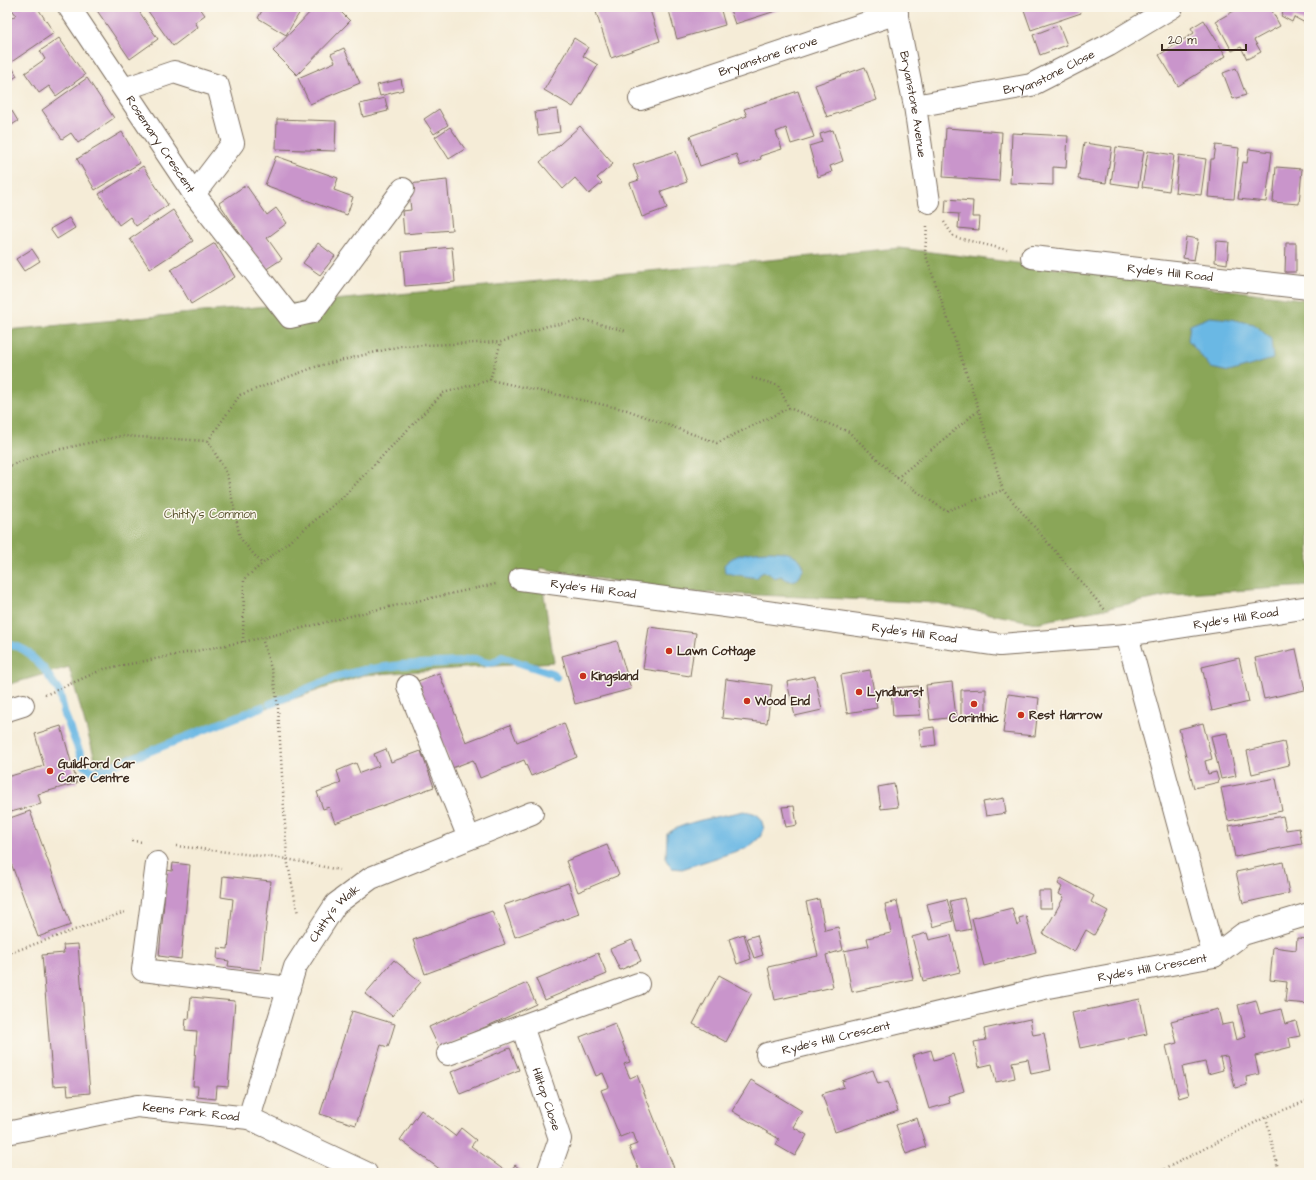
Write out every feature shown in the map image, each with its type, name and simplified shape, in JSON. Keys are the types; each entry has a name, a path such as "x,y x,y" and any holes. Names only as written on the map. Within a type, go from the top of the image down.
{"street":[{"name":"Rosemary Crescent","path":"69,7 194,194 233,143 218,86 174,72 124,88"},
{"name":"Bryanstone Close","path":"915,106 1031,85 1109,45 1172,7"},
{"name":"Bryanstone Avenue","path":"896,10 915,106 929,202"},
{"name":"Bryanstone Grove","path":"640,99 896,10"},
{"path":"194,194 290,316 312,312 403,189"},
{"name":"Ryde's Hill Road","path":"1032,257 1309,288"},
{"name":"Ryde's Hill Road","path":"520,579 718,605 1000,645 1127,635 1309,607"},
{"name":"Ryde's Hill Crescent","path":"767,1054 1048,988 1214,956 1127,635"},
{"path":"408,686 469,838"},
{"name":"Chitty's Walk","path":"249,1118 295,967 336,904 371,878 532,813"},
{"path":"157,863 143,970 289,988"},
{"path":"1214,956 1243,934 1309,914"},
{"path":"448,1054 638,984"},
{"name":"Hilltop Close","path":"522,1026 560,1139 548,1173"},
{"name":"Keens Park Road","path":"9,1127 137,1106 249,1118 366,1173"}],"path":[{"path":"929,202 954,237 1032,257"},
{"path":"929,202 925,253 979,410 1003,490 1127,635"},
{"path":"208,441 240,396 318,366 401,346 501,342 547,326 584,320 626,331"},
{"path":"490,380 501,342"},
{"path":"752,378 778,385 789,408 849,432 897,478 946,511 1003,490"},
{"path":"243,642 244,579 342,498 442,393 490,380 627,410 717,442 789,408"},
{"path":"897,478 979,410"},
{"path":"7,467 43,453 121,436 208,441"},
{"path":"208,441 227,474 240,538 262,564"},
{"path":"52,692 104,670 262,638 375,610 520,579"},
{"path":"262,638 273,675 278,707 287,858 305,953"},
{"path":"132,841 147,842"},
{"path":"170,845 287,858 371,878"},
{"path":"7,954 152,903"},
{"path":"1157,1173 1266,1117 1309,1100"},
{"path":"1266,1117 1278,1173"}],"green space":[{"name":"Chitty's Common","path":"899,248 1309,300 1309,586 1172,595 1036,623 936,603 667,591 540,568 554,662 363,675 97,766 69,667 7,685 7,330"}],"water":[{"path":"1210,317 1254,324 1271,339 1273,359 1229,372 1211,368 1188,340 1190,325"},
{"path":"766,551 784,552 795,556 802,563 804,569 796,580 789,581 781,576 774,578 769,573 764,572 757,578 725,573 724,565 733,558 744,554"},
{"path":"744,811 756,814 760,818 764,829 760,837 749,847 682,869 672,868 666,860 667,834 674,829 693,822"}],"building":[{"path":"37,7 54,33 7,65 7,21 16,15 11,8"},
{"path":"99,7 136,7 158,39 130,59 96,9"},
{"path":"145,7 199,7 205,15 195,22 198,27 173,46"},
{"path":"264,7 303,7 286,35 258,18"},
{"path":"315,7 336,7 350,21 297,75 273,51"},
{"path":"612,7 623,7 625,12 640,7 649,7 660,41 611,58 596,12"},
{"path":"668,7 720,7 725,25 677,39"},
{"path":"729,7 788,7 735,24"},
{"path":"1023,7 1079,7 1081,13 1031,30"},
{"path":"1241,7 1270,7 1280,26 1254,40 1261,52 1247,59 1241,47 1232,51 1216,21"},
{"path":"1286,7 1309,7 1309,25 1294,17 1292,22 1281,16"},
{"path":"1204,20 1226,56 1178,86 1159,55 1194,33 1191,28"},
{"path":"1059,25 1067,45 1040,55 1033,35"},
{"path":"59,38 85,75 56,96 49,86 39,93 25,73 45,59 40,51"},
{"path":"574,38 588,47 583,56 598,65 573,107 544,90"},
{"path":"344,48 360,83 310,104 298,78 335,62 331,54"},
{"path":"12,67 17,76 7,83 7,71"},
{"path":"865,67 877,100 827,117 815,85"},
{"path":"1236,68 1246,95 1233,99 1223,73"},
{"path":"87,78 114,118 78,143 71,133 62,139 42,110"},
{"path":"401,79 403,90 380,96 377,85"},
{"path":"798,91 814,137 791,144 786,128 776,132 782,149 760,156 761,159 740,166 736,154 700,166 690,136 747,116 744,109"},
{"path":"385,98 388,111 363,117 360,104"},
{"path":"439,109 448,125 434,134 424,119"},
{"path":"557,109 560,132 538,135 535,112"},
{"path":"12,111 18,121 7,128 7,114"},
{"path":"277,119 336,121 335,151 276,149"},
{"path":"580,126 613,164 597,178 602,183 589,194 575,178 563,189 540,162"},
{"path":"450,127 465,149 449,159 435,137"},
{"path":"946,128 1002,132 999,181 943,177"},
{"path":"833,130 843,161 830,166 832,172 818,177 809,146 822,142 820,134"},
{"path":"122,132 140,163 95,190 77,159"},
{"path":"1012,133 1068,136 1066,168 1053,167 1053,185 1010,183"},
{"path":"1084,143 1112,147 1106,183 1078,179"},
{"path":"1216,145 1239,148 1234,199 1208,197 1211,159 1214,159"},
{"path":"1116,147 1144,151 1138,187 1111,183"},
{"path":"1249,149 1272,152 1266,202 1238,199 1243,162 1247,163"},
{"path":"676,151 687,182 661,191 667,208 642,217 630,183 639,180 633,165"},
{"path":"1148,151 1174,155 1169,191 1142,187"},
{"path":"1179,155 1206,159 1201,195 1175,192"},
{"path":"276,156 338,178 334,190 353,197 347,215 265,185"},
{"path":"143,166 168,205 136,226 130,217 119,225 99,194"},
{"path":"1276,167 1302,169 1299,204 1273,202"},
{"path":"447,180 452,230 404,234 402,211 411,210 408,184"},
{"path":"246,185 267,215 276,208 287,223 267,238 282,259 265,270 219,203"},
{"path":"946,199 973,201 972,217 980,217 979,230 958,228 959,214 945,213"},
{"path":"173,210 193,241 150,269 130,239"},
{"path":"69,218 75,228 57,239 50,229"},
{"path":"1186,237 1198,239 1194,260 1183,258"},
{"path":"1216,241 1229,242 1227,264 1215,262"},
{"path":"215,243 235,277 191,304 171,270"},
{"path":"318,243 335,256 320,275 303,263"},
{"path":"1286,243 1296,243 1296,272 1285,272"},
{"path":"452,247 455,282 405,286 402,252"},
{"path":"32,249 40,261 24,271 16,259"},
{"name":"Lawn Cottage","path":"649,627 696,633 690,676 643,669"},
{"path":"617,641 631,689 575,704 562,656"},
{"path":"1296,649 1305,690 1264,699 1255,658"},
{"path":"1239,658 1249,702 1212,711 1202,667"},
{"name":"Lyndhurst","path":"870,670 877,708 847,713 841,675"},
{"path":"439,673 466,742 510,725 517,742 564,723 577,757 531,776 524,760 480,778 473,760 452,768 418,681"},
{"path":"815,676 822,710 795,716 787,682"},
{"name":"Wood End","path":"726,679 772,685 767,723 722,718"},
{"path":"952,682 956,717 930,720 926,685"},
{"path":"918,686 920,715 893,716 891,688"},
{"name":"Corinthic","path":"986,689 986,718 961,718 961,690"},
{"name":"Rest Harrow","path":"1008,694 1039,698 1035,736 1003,733"},
{"path":"1203,723 1212,759 1205,761 1208,774 1216,772 1219,782 1194,788 1179,729"},
{"name":"Guildford Car Care Centre","path":"61,726 77,783 38,794 41,804 7,813 7,777 44,766 35,734"},
{"path":"934,727 936,745 921,747 919,729"},
{"path":"1227,733 1236,776 1221,779 1211,736"},
{"path":"1284,742 1289,765 1252,774 1247,751"},
{"path":"386,749 391,762 421,751 434,787 335,823 329,807 323,809 317,792 341,783 337,771 356,763 360,773 379,766 374,754"},
{"path":"1276,778 1282,811 1228,821 1221,788"},
{"path":"894,784 898,807 881,809 878,787"},
{"path":"1004,798 1006,813 986,816 983,802"},
{"path":"794,806 797,825 786,827 782,807"},
{"path":"30,811 71,925 38,937 7,852 7,819"},
{"path":"1283,816 1286,830 1299,828 1302,844 1235,857 1229,826"},
{"path":"607,845 619,875 578,892 566,861"},
{"path":"1283,862 1289,893 1243,903 1236,872"},
{"path":"173,863 190,865 181,959 159,956 167,870 172,871"},
{"path":"223,876 271,881 261,970 228,966 229,961 217,959 218,948 228,949 233,899 221,897"},
{"path":"1061,878 1094,896 1091,902 1108,911 1094,935 1086,930 1074,952 1043,934 1064,897 1059,894 1062,887 1058,884"},
{"path":"568,883 579,914 515,937 504,905"},
{"path":"1039,891 1051,891 1052,908 1039,908"},
{"path":"964,898 971,929 957,932 950,901"},
{"path":"819,899 825,930 838,927 843,950 826,955 833,987 775,1000 768,967 818,956 806,902"},
{"path":"947,899 953,921 933,927 927,904"},
{"path":"897,901 913,979 852,992 844,951 869,946 867,938 891,933 885,904"},
{"path":"1012,908 1017,926 1020,924 1019,918 1026,916 1036,952 984,966 972,918"},
{"path":"492,911 505,944 425,974 413,940"},
{"path":"927,933 929,940 951,935 960,972 923,981 912,937"},
{"path":"744,934 751,959 737,964 729,939"},
{"path":"757,935 763,955 754,958 747,938"},
{"path":"1297,938 1309,939 1309,1004 1285,1002 1287,982 1270,980 1273,947 1296,950"},
{"path":"632,940 641,961 620,970 610,949"},
{"path":"78,944 90,1093 68,1095 67,1085 53,1086 42,955 64,953 63,945"},
{"path":"598,953 607,974 545,1000 536,979"},
{"path":"394,960 421,982 392,1016 365,994"},
{"path":"719,975 752,993 726,1042 693,1024"},
{"path":"527,983 536,1004 439,1048 429,1027"},
{"path":"191,997 235,1001 228,1087 217,1086 216,1099 197,1097 198,1086 193,1086 197,1031 185,1030 186,1018 189,1019"},
{"path":"1140,999 1147,1034 1080,1048 1072,1013"},
{"path":"1256,1000 1260,1014 1281,1009 1285,1024 1296,1021 1300,1036 1289,1038 1291,1047 1255,1056 1259,1074 1246,1077 1247,1085 1235,1088 1227,1056 1220,1057 1223,1070 1208,1074 1205,1062 1182,1067 1189,1095 1179,1098 1166,1046 1177,1043 1171,1021 1218,1009 1222,1025 1232,1023 1236,1040 1246,1037 1238,1005"},
{"path":"352,1011 395,1024 388,1047 381,1045 356,1125 320,1114"},
{"path":"1030,1019 1033,1035 1044,1033 1051,1070 1031,1074 1028,1059 1012,1062 1015,1078 996,1082 992,1064 979,1067 974,1042 986,1040 984,1029"},
{"path":"615,1023 630,1062 624,1064 630,1078 637,1075 676,1173 640,1173 629,1147 637,1144 633,1132 620,1137 601,1090 609,1087 603,1073 596,1076 580,1037"},
{"path":"510,1048 519,1070 460,1094 451,1072"},
{"path":"931,1050 934,1060 953,1054 964,1091 948,1096 950,1103 929,1109 913,1055"},
{"path":"873,1070 878,1084 888,1081 898,1111 835,1132 822,1094 844,1087 842,1081"},
{"path":"751,1080 802,1111 793,1127 807,1135 795,1156 776,1145 779,1139 732,1111"},
{"path":"421,1110 455,1136 461,1128 476,1140 471,1146 508,1173 445,1173 400,1140"},
{"path":"917,1118 926,1147 906,1154 896,1125"},
{"path":"515,1165 525,1173 509,1173"}],"waterway":[{"path":"7,644 26,651 44,669 59,691 65,715 85,766 93,770 98,771 107,768 262,707"},
{"path":"270,704 336,677 364,670 401,665 459,662 475,659 487,663 495,662 502,657 554,674 556,677"}],"place":[{"name":"Lawn Cottage","path":"669,651"},
{"name":"Kingsland","path":"583,676"},
{"name":"Lyndhurst","path":"859,692"},
{"name":"Wood End","path":"747,701"},
{"name":"Corinthic","path":"974,704"},
{"name":"Rest Harrow","path":"1021,715"},
{"name":"Guildford Car Care Centre","path":"50,771"}]}
